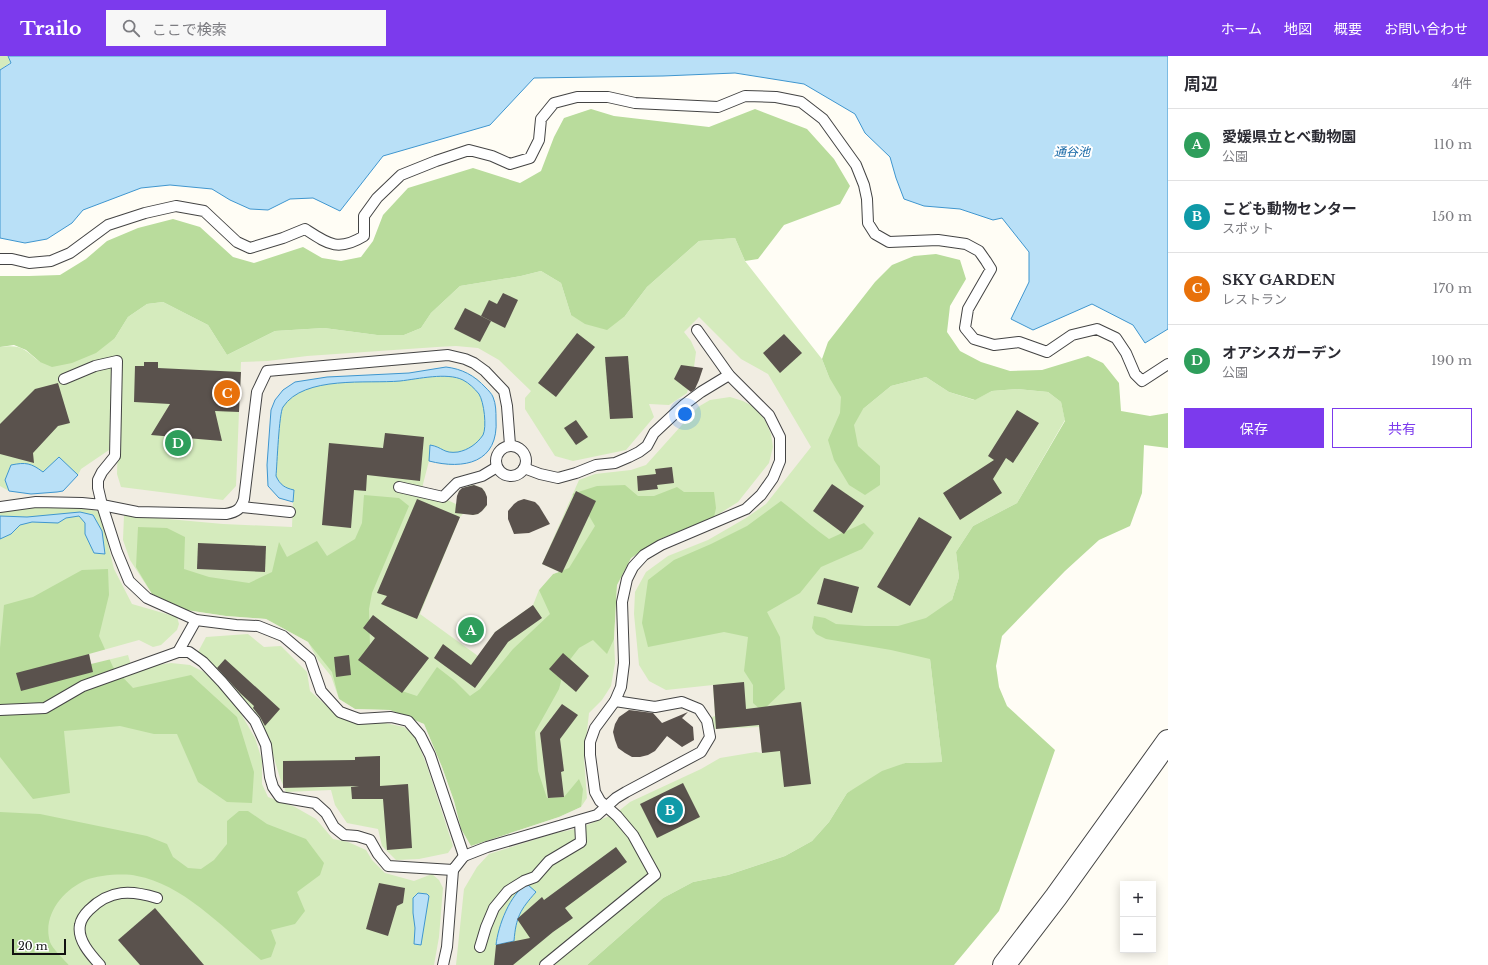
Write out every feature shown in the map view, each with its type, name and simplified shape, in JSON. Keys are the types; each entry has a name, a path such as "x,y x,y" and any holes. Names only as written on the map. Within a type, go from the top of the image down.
{"street":[{"path":"1004,965 1056,897 1168,741"}],"lane":[{"path":"0,259 12,259 29,263 51,262 70,253 108,224 145,212 176,206 204,211 238,242 250,248 283,238 305,229 320,239 334,245 351,243 364,236 364,216 376,198 401,175 469,150 492,156 510,164 530,158 539,140 541,119 554,103 577,97 608,97 635,103 718,107 745,96 776,97 801,102 823,119 856,165 864,185 867,199 868,223 874,234 889,242 938,240 966,244 978,251 991,269 968,309 964,328 974,339 994,345 1019,342 1047,352 1072,336 1097,328 1116,338 1126,353 1135,374 1142,381 1168,364"},
{"path":"545,965 655,875 633,835 617,816 600,801 595,792 590,755 590,742 595,728 615,701 621,687 624,663 622,602 627,579 633,567 644,554 661,544 746,509 761,495 773,478 780,461 780,437 769,415 729,374 697,330"},
{"path":"0,507 36,502 102,505 136,512 226,514 235,512 242,507 244,499 257,392 267,371 448,356 465,359 485,371 504,391 507,406 510,446"},
{"path":"64,379 95,366 117,362 115,456 102,472 98,480 98,488 102,505 129,581 147,598 196,620 258,626 283,636 310,659 321,691 340,712 359,719 391,717 408,721 420,735 430,755 464,856"},
{"path":"524,468 540,474 558,478 596,465 615,463 629,457 647,446 654,433 668,422 684,404 729,374"},
{"path":"510,446 518,447 525,455 526,460 524,468 520,474 509,476 500,472 495,458 503,447 510,446"},
{"path":"399,487 443,497 457,483 482,476 497,467"},
{"path":"242,507 290,512"},
{"path":"178,652 196,620"},
{"path":"0,710 45,708 83,686 178,652 189,652 203,662 255,721 266,745 270,777 273,786 280,797 315,803 326,813 334,827 344,835 357,836 370,840 378,854 388,866 453,870"},
{"path":"443,965 447,947 453,870 464,856 487,847 597,815 626,792 701,752 710,737 707,721 698,709 682,702 655,706 615,701"},
{"path":"480,947 494,908 508,891 524,881 535,877 549,861 581,842 580,821"},
{"path":"100,965 88,951 81,938 79,926 84,915 102,899 115,893 129,893 157,898"}],"green space":[{"path":"0,56 8,56 11,62 0,70"},
{"path":"591,109 614,116 709,127 755,109 807,129 834,159 850,186 840,204 784,225 758,259 745,261 735,238 699,241 647,287 625,316 607,330 585,324 571,315 561,283 541,271 521,276 460,286 431,313 421,328 404,335 377,335 324,328 275,331 227,355 208,325 163,302 147,304 128,317 115,338 96,353 72,363 52,367 40,362 26,350 14,345 0,347 0,276 60,275 86,259 107,241 138,228 173,219 200,227 233,257 254,263 303,247 322,258 341,261 361,257 373,241 383,215 408,188 473,168 520,183 541,171 554,137 564,118"},
{"path":"735,238 745,261 822,359 829,377 863,409 891,386 926,377 949,392 974,400 992,391 1017,389 1048,392 1061,402 1065,420 1017,503 973,526 956,552 959,577 930,659 942,762 905,763 847,793 829,822 812,841 785,856 728,875 693,882 663,898 587,965 69,965 0,906 0,347 13,346 22,348 40,362 115,338 128,317 147,304 163,302 208,325 227,355 275,331 324,328 377,335 404,335 421,328 431,313 460,286 521,276 541,271 561,283 571,315 625,316 647,287 699,241"},
{"path":"936,254 960,260 966,279 950,306 947,332 960,351 981,362 1010,371 1042,370 1088,356 1103,363 1119,383 1121,411 1150,416 1168,413 1168,448 1144,445 1142,493 1130,526 1099,540 1065,571 1002,636 996,666 999,687 1007,706 1055,750 999,911 954,965 587,965 663,898 693,882 728,875 785,856 812,841 829,822 847,793 882,771 905,763 942,762 930,659 891,650 826,639 816,634 812,628 814,616 825,618 836,624 898,626 926,618 952,600 959,577 956,552 973,526 1017,503 1065,421 1061,402 1048,392 1017,389 992,391 975,400 949,392 926,377 891,386 863,409 854,425 858,446 880,466 880,485 865,495 849,485 834,460 828,440 840,413 841,397 829,377 822,359 828,342 875,282 892,265 914,256"},
{"path":"625,485 638,496 654,496 677,487 684,492 714,492 716,508 714,517 698,524 617,585 614,639 607,654 593,640 579,648 565,666 559,689 535,732 538,771 547,798 564,797 579,779 583,789 581,807 559,817 471,846 461,829 454,801 424,724 390,710 355,709 339,699 332,672 308,642 266,619 226,616 186,610 152,594 136,567 138,527 167,528 185,537 184,569 209,577 249,583 272,572 279,542 287,557 317,541 327,556 355,539 362,523 364,495 399,498 409,506 372,593 369,609 370,646 399,690 417,696 437,667 455,681 470,696 480,689 513,649 550,614 539,590 553,574 569,568 595,526 585,509 572,494 597,486"},
{"path":"781,501 829,539 864,523 874,533 862,549 821,567 800,593 767,612 780,637 785,689 762,711 753,703 753,685 744,671 748,637 724,632 648,647 642,623 648,580 674,560 747,526"},
{"path":"108,569 109,595 99,636 113,667 133,688 191,675 237,717 254,772 252,803 227,802 198,782 177,734 154,734 120,726 64,731 70,793 33,799 0,757 0,648 4,605 33,597 82,570"},
{"path":"239,811 248,811 267,824 306,839 324,863 320,875 297,892 305,911 295,924 271,930 276,943 271,957 261,960 204,910 171,888 137,876 119,875 97,877 86,880 70,890 56,905 49,922 48,932 50,942 69,965 0,965 0,812 40,814 147,836 167,844 173,857 188,868 201,869 214,860 227,844 227,821"}],"shaded area":[{"path":"699,317 741,359 768,374 811,447 766,504 746,518 708,540 668,556 646,572 635,592 634,614 639,665 649,681 666,690 713,685 715,716 712,717 713,729 759,727 762,753 756,752 720,758 701,769 630,802 615,814 580,828 556,833 489,854 477,867 464,889 456,965 434,965 439,937 443,888 439,880 432,874 414,881 385,873 372,860 366,850 348,842 333,839 316,819 295,807 268,797 262,784 262,760 255,738 240,712 223,691 204,672 190,665 171,663 150,666 133,672 128,655 91,664 89,654 139,640 153,647 161,645 177,630 179,624 177,617 132,604 114,569 100,512 81,507 38,505 12,511 0,510 0,486 9,491 78,475 81,469 109,450 113,367 89,373 105,360 121,357 117,474 121,487 223,500 236,486 241,362 437,347 456,346 478,348 499,360 531,391 525,398 525,409 555,456 573,461 626,450 654,417 649,404 669,405 687,393 694,367 696,352 691,341 684,332","holes":["446,367 457,369 477,379 493,397 496,434 451,465 429,461 422,488 458,505 459,491 472,485 477,486 482,488 485,492 487,502 486,507 478,514 473,515 464,513 460,517 420,614 478,656 495,632 533,605 539,590 553,574 559,572 542,564 579,480 595,474 631,470 646,465 698,407 710,400 730,397 743,401 754,407 765,420 771,434 773,447 769,463 738,502 714,517 660,539 631,558 617,585 614,639 615,663 611,686 602,700 589,713 584,759 587,798 581,807 559,817 471,846 461,829 454,801 424,724 390,710 355,709 339,699 331,676 318,660 308,642 266,619 226,616 186,610 152,594 130,560 123,540 124,515 223,524 292,527 293,502 279,498 268,486 267,465 283,390 307,380 327,377 409,373","248,634 264,647 281,646 307,672 310,691 340,718 359,723 385,723 404,727 416,738 427,766 453,846 448,853 419,859 396,860 382,846 378,829 347,823 335,805 331,790 286,792 280,778 268,738 212,667 198,652 206,637"]}],"water":[{"name":"通谷池","path":"8,56 1168,56 1168,329 1145,343 1133,325 1092,304 1033,330 1011,319 1029,282 1029,252 1002,218 993,220 960,209 924,206 904,199 890,157 865,133 855,114 804,84 735,73 663,76 534,78 490,125 383,156 340,211 313,198 290,199 268,210 250,209 230,200 212,189 170,185 141,188 83,210 72,223 47,239 25,243 0,238 0,70 11,63"},
{"path":"446,367 463,371 472,376 489,391 494,400 496,419 495,434 492,445 485,454 477,460 455,464 442,464 429,461 430,445 449,452 458,452 472,446 483,435 485,421 484,408 481,398 474,388 463,380 449,376 441,376 387,382 337,383 306,390 293,397 283,407 279,429 276,476 283,486 294,490 293,502 279,498 268,486 267,465 271,410 275,400 283,390 295,382 327,377 409,373"},
{"path":"59,457 78,475 63,491 31,494 9,491 5,480 11,465 28,464 43,472"},
{"path":"80,512 93,515 102,531 105,554 94,553 85,534 85,523 79,516 66,518 58,523 32,522 20,525 11,534 0,539 0,516 27,517"},
{"path":"527,884 536,892 520,914 516,926 514,941 496,945 502,920 510,903 515,895"},
{"path":"418,893 427,894 429,896 421,945 414,944 415,928 413,898"}],"building":[{"path":"503,293 518,300 505,328 481,316 489,300 497,304"},
{"path":"465,308 491,321 480,342 454,329"},
{"path":"577,333 595,347 556,397 538,383"},
{"path":"784,334 802,353 780,373 763,353"},
{"path":"628,356 633,418 610,419 605,357"},
{"path":"144,362 158,362 158,368 241,372 239,412 215,411 222,441 151,435 170,404 134,402 135,366 144,366"},
{"path":"681,365 703,368 695,389 691,392 674,379"},
{"path":"58,383 70,423 58,426 33,453 34,463 0,454 0,424 35,389"},
{"path":"1017,410 1039,423 1013,463 1006,458 993,479 1002,493 960,520 943,493 994,460 988,456"},
{"path":"576,420 588,437 576,445 564,428"},
{"path":"385,433 424,437 420,481 367,475 366,491 354,490 351,528 322,525 329,443 383,448"},
{"path":"672,467 674,483 657,485 658,489 638,491 637,476 656,474 655,469"},
{"path":"832,484 864,506 844,534 813,511"},
{"path":"474,485 482,488 485,492 487,497 487,505 478,514 473,515 455,513 459,491 462,488"},
{"path":"576,491 596,501 562,573 542,564"},
{"path":"417,499 460,517 417,619 381,604 387,596 377,593"},
{"path":"524,499 535,502 550,524 529,533 514,534 508,519 508,511 518,501"},
{"path":"919,517 952,537 910,606 877,587"},
{"path":"198,543 266,546 265,572 197,569"},
{"path":"824,578 859,587 852,613 817,604"},
{"path":"533,605 542,618 508,642 475,688 434,658 443,644 471,665 495,632"},
{"path":"373,615 429,658 402,693 358,660 375,638 363,628"},
{"path":"563,653 589,676 576,692 549,669"},
{"path":"89,654 93,672 21,691 16,673"},
{"path":"349,655 351,675 336,677 334,657"},
{"path":"225,659 280,709 265,726 253,708 254,706 217,668"},
{"path":"744,682 746,709 801,702 811,784 784,787 780,751 762,753 759,725 716,729 713,685"},
{"path":"562,704 578,715 560,739 564,771 561,772 564,797 548,798 540,733"},
{"path":"629,710 653,713 662,723 688,712 682,718 693,727 694,740 682,747 667,736 655,751 648,755 632,757 618,748 613,732 619,717"},
{"path":"380,756 380,786 408,784 412,848 387,850 383,799 352,799 351,787 359,786 283,788 283,761 355,760 355,757"},
{"path":"683,783 700,817 657,838 640,804"},
{"path":"616,847 627,862 565,908 573,918 553,932 513,965 494,965 496,945 530,938 517,919 542,897 544,900"},
{"path":"379,883 405,888 403,903 397,906 388,936 366,929"},
{"path":"155,908 204,965 140,965 118,940"}],"place":[{"name":"SKY GARDEN","path":"227,393"},
{"name":"オアシスガーデン","path":"178,443"},
{"name":"愛媛県立とべ動物園","path":"471,630"},
{"name":"こども動物センター","path":"670,810"}]}
